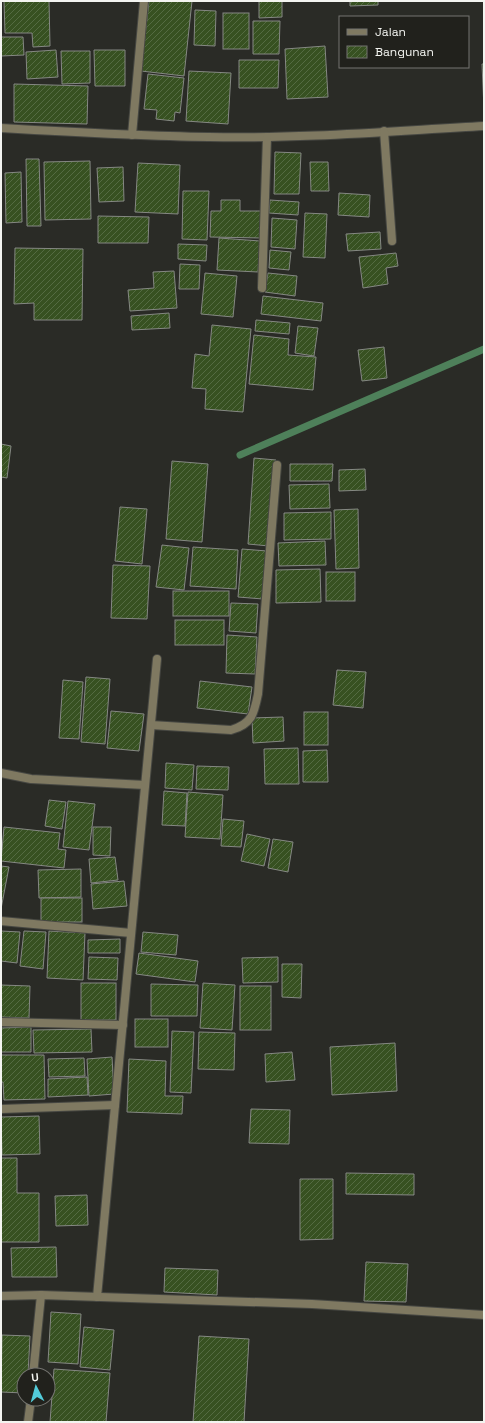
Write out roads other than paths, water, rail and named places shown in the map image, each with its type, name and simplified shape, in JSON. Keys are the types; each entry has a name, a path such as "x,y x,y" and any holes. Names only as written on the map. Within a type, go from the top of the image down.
{"street":[{"path":"132,135 144,1"},
{"path":"1,128 132,135 267,137 484,126"},
{"path":"384,132 392,241"},
{"path":"262,288 267,137"},
{"path":"151,725 231,730 243,725 248,721 254,712 258,694 277,465"},
{"path":"97,1297 157,659"},
{"path":"1,773 30,779 146,785"},
{"path":"1,921 131,933"},
{"path":"1,1022 123,1025"},
{"path":"1,1110 115,1105"},
{"path":"34,1367 41,1295"},
{"path":"1,1296 41,1295 312,1304 394,1308 484,1315"},
{"path":"28,1422 30,1407"}],"waterway":[{"path":"240,455 484,349"}]}
